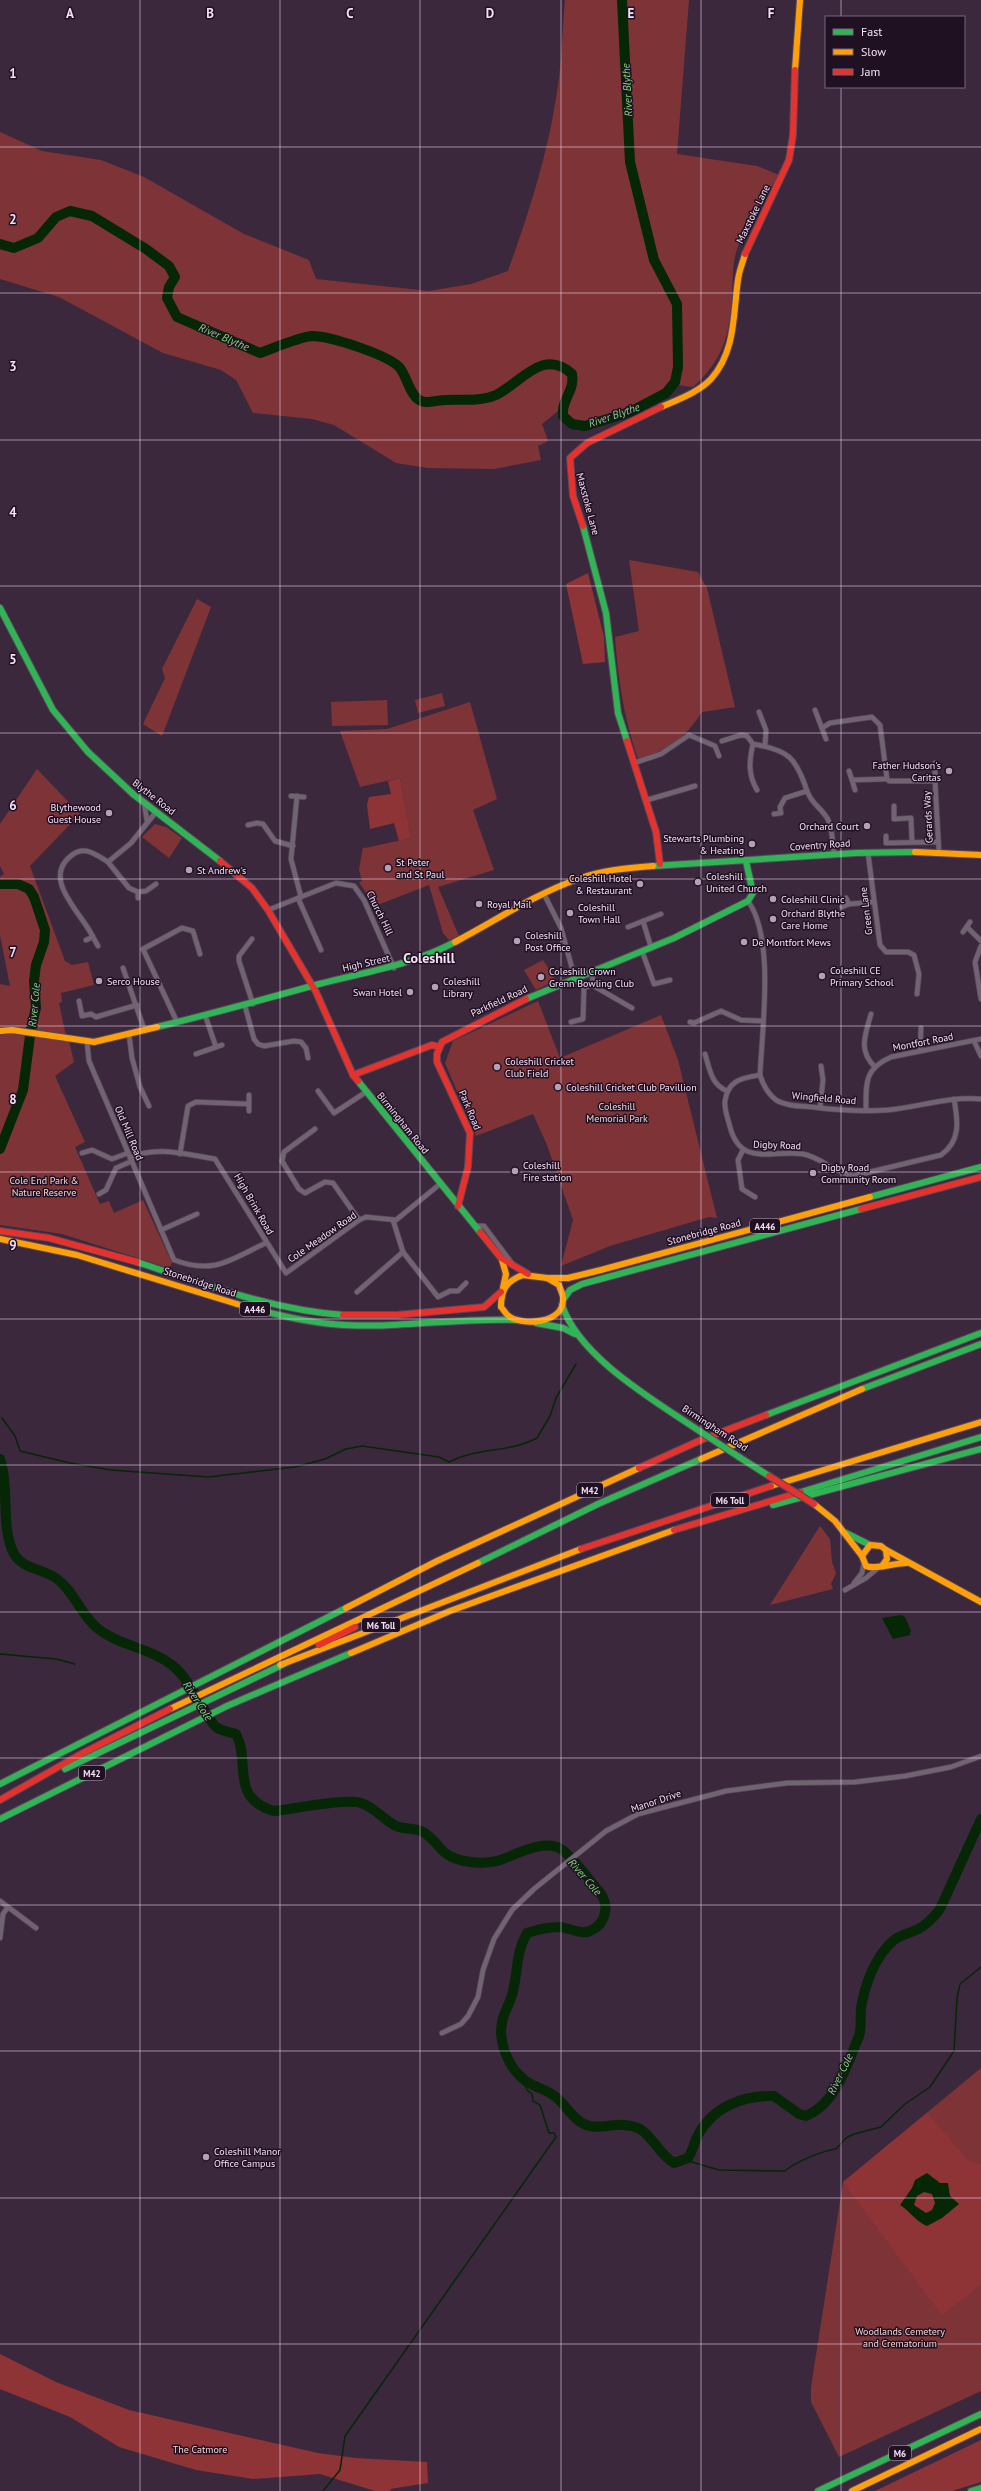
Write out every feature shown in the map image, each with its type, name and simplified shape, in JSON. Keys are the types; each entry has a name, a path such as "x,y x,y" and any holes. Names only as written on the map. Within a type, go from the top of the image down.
{"main road":[{"name":"Maxstoke Lane","path":"660,864 659,840 634,763 615,696 606,613 570,480 570,458 587,443 691,393 711,379 727,354 733,328 738,278 747,246 789,160 793,134 796,48 800,0"},
{"name":"Blythe Road","path":"0,608 23,656 53,710 104,769 252,888 268,910 313,985"},
{"name":"Coventry Road","path":"660,864 746,861 834,854 868,853 939,852 981,855"},
{"path":"746,861 753,893 748,901"},
{"name":"High Street","path":"87,1042 129,1034 144,1029 253,1004 313,985 394,968 446,947 544,894 601,872 660,864"},
{"name":"Parkfield Road","path":"439,1047 445,1040 488,1016 642,951 748,901"},
{"name":"Birmingham Road","path":"313,985 353,1075 501,1258 513,1268 530,1275"},
{"path":"0,1032 12,1030 87,1042"},
{"path":"353,1075 389,1060 427,1047 439,1047"},
{"name":"Park Road","path":"439,1047 437,1062 470,1133 468,1167 461,1200 458,1206"},
{"name":"Stonebridge Road","path":"547,1278 568,1278 601,1270 981,1167"},
{"name":"Stonebridge Road","path":"563,1302 570,1290 582,1284 981,1177"},
{"name":"Stonebridge Road","path":"0,1231 62,1240 254,1298 309,1311 347,1316 409,1315 484,1307 491,1303 502,1291"},
{"name":"Stonebridge Road","path":"0,1239 62,1250 251,1308 307,1321 371,1326 469,1318 517,1320"},
{"name":"Birmingham Road","path":"501,1258 506,1278 502,1291"},
{"path":"530,1275 547,1278 559,1285 563,1302 553,1317 536,1323 517,1320 503,1312 500,1300 502,1291 515,1278 530,1275"},
{"name":"Birmingham Road","path":"563,1302 566,1320 578,1336 640,1390 739,1457 814,1504 845,1532 870,1545"},
{"name":"Birmingham Road","path":"536,1323 563,1328 578,1336"},
{"name":"M42","path":"0,1784 212,1677 436,1561 701,1440 981,1333"},
{"name":"M42","path":"0,1800 44,1777 81,1754 171,1708 425,1589 604,1501 881,1381 981,1344"},
{"name":"M6 Toll","path":"280,1666 481,1585 624,1534 981,1422"},
{"name":"M6 Toll","path":"680,1528 981,1438"},
{"name":"M42","path":"0,1819 227,1706 450,1611 680,1528 835,1490 981,1449"},
{"name":"Birmingham Road","path":"845,1532 863,1560"},
{"path":"908,1563 889,1563 880,1567 870,1567 863,1560 870,1545 881,1546 908,1563 944,1580 981,1602"},
{"path":"880,1567 887,1559 886,1550"},
{"path":"280,1666 385,1613 425,1589"},
{"name":"M42","path":"44,1777 82,1762 280,1666"},
{"name":"M6","path":"818,2491 981,2414"},
{"name":"M6","path":"852,2491 981,2429"},
{"path":"971,2491 981,2488"}],"street":[{"path":"815,710 826,740"},
{"path":"760,712 766,730 765,746"},
{"path":"822,728 838,722 848,722 872,717 876,719 882,730 887,778"},
{"path":"634,763 662,754 689,735 715,746 719,756"},
{"path":"722,741 741,735 747,736 753,744 776,748 789,755 799,767 810,800 826,815 830,826 834,854"},
{"path":"753,744 749,760 751,780 757,790"},
{"path":"935,763 935,781"},
{"path":"848,771 855,790"},
{"name":"Gerards Way","path":"852,780 887,778 889,781 935,781 939,852"},
{"path":"646,800 695,786"},
{"path":"774,814 781,812 780,807 785,798 807,790"},
{"path":"290,796 304,797"},
{"path":"297,796 291,859 299,897 321,950"},
{"path":"144,802 147,821"},
{"path":"894,806 894,819 911,818 912,841"},
{"path":"108,862 131,843 147,821 156,812"},
{"path":"248,826 258,823 263,824 275,841 293,846"},
{"path":"886,836 886,843 912,841 938,842"},
{"path":"98,946 61,887 60,873 63,864 69,857 79,851 93,852 108,862 129,888 138,892 146,891 156,884"},
{"name":"Green Lane","path":"868,853 880,945 886,952 912,952 918,967 919,985 917,994"},
{"name":"Church Hill","path":"268,910 336,884 349,885 358,889 394,968"},
{"path":"138,892 138,898"},
{"path":"544,894 561,928 575,979 584,988 583,1018 571,1022"},
{"path":"846,898 849,904"},
{"name":"Wingfield Road","path":"748,901 754,912 765,952 760,1074 767,1091 777,1100 792,1105 820,1108 887,1110 954,1099 981,1099"},
{"path":"842,907 849,904 874,902"},
{"path":"628,927 661,914"},
{"path":"643,921 651,947"},
{"path":"963,932 970,922"},
{"path":"177,1022 143,949 182,928 188,927 193,930 200,954"},
{"path":"967,927 981,940"},
{"path":"86,940 93,937"},
{"path":"252,939 239,956 239,961 253,1004"},
{"path":"981,946 975,962 981,999"},
{"path":"642,951 654,984 670,980"},
{"path":"123,968 144,1029"},
{"path":"592,985 593,972"},
{"path":"913,984 919,985"},
{"path":"584,988 592,985"},
{"path":"592,985 632,1008"},
{"path":"79,1001 82,1016 92,1014 96,1017 137,1005"},
{"path":"245,1006 254,1039 258,1044 264,1046 294,1040 300,1042 306,1048 308,1058"},
{"path":"690,1022 694,1023 721,1011 740,1020 762,1022"},
{"path":"866,1110 866,1082 875,1067 864,1054 871,1014"},
{"path":"205,1015 216,1047"},
{"path":"920,1051 921,1028"},
{"path":"129,1034 132,1058 140,1088 149,1106"},
{"path":"981,1039 974,1041 981,1056"},
{"name":"Montfort Road","path":"875,1067 891,1057 974,1041"},
{"name":"Old Mill Road","path":"87,1042 89,1061 161,1230"},
{"path":"196,1054 222,1045"},
{"path":"705,1054 713,1080 717,1087 727,1091 734,1082 760,1074"},
{"path":"820,1108 823,1080 821,1066"},
{"path":"318,1091 334,1113 366,1092"},
{"name":"Digby Road","path":"727,1091 724,1107 730,1130 735,1143 743,1150 751,1154 805,1154 844,1174 853,1176 875,1172 941,1155 949,1149 954,1142 957,1128 954,1099"},
{"path":"249,1095 249,1111"},
{"path":"180,1154 188,1106 196,1102 249,1104"},
{"path":"315,1129 284,1152 282,1161 299,1188 305,1192 325,1182 333,1184 359,1220"},
{"path":"82,1153 92,1150 112,1159 128,1152"},
{"path":"743,1150 738,1160 742,1189 755,1197"},
{"name":"High Brink Road","path":"98,1194 106,1190 116,1168 145,1151 215,1159 266,1243 213,1267 192,1266 174,1260 161,1230"},
{"path":"440,1184 402,1216 393,1220 403,1252 438,1297 450,1290 458,1290 466,1283"},
{"path":"161,1230 197,1214"},
{"name":"Cole Meadow Road","path":"266,1243 286,1273 359,1220 366,1217 393,1220"},
{"path":"475,1226 484,1226 514,1263 513,1268"},
{"path":"357,1292 403,1252"},
{"path":"854,1585 862,1573 863,1560"},
{"path":"845,1590 880,1567"},
{"name":"Manor Drive","path":"442,2033 461,2024 468,2016 478,1998 483,1970 494,1939 512,1910 557,1870 606,1831 638,1814 695,1798 788,1783 855,1782 905,1776 951,1767 981,1756"},
{"path":"0,1901 36,1928"},
{"path":"0,1938 3,1914 8,1907"}],"green space":[{"path":"565,0 689,0 677,154 757,166 779,175 751,220 735,255 731,309 727,335 723,346 711,367 693,387 677,385 675,382 666,393 630,412 584,426 572,424 563,416 562,408 542,424 548,441 538,446 541,460 494,469 428,468 396,463 334,425 312,419 253,413 236,380 221,370 163,353 59,297 0,279 0,132 42,151 101,160 144,177 244,234 309,260 316,279 429,291 471,284 508,271 523,229 548,142 560,74"},
{"path":"629,560 698,572 707,588 735,707 702,712 682,737 675,743 659,752 638,759 622,698 615,637 639,631"},
{"path":"588,573 604,637 605,662 583,664 566,584"},
{"path":"197,599 211,607 162,736 143,724 165,678 162,669"},
{"path":"442,693 445,706 418,713 415,700"},
{"path":"387,700 388,725 332,726 331,702"},
{"path":"470,702 497,799 473,810 494,870 438,887 459,936 449,940 443,933 429,885 375,906 359,882 362,881 359,870 363,847 365,848 411,838 400,778 360,787 340,731 387,729"},
{"path":"37,769 80,814 30,866 65,961 72,965 88,962 94,985 61,993 62,1002 59,1003 66,1036 15,1027 0,1028 0,984 10,986 0,935 0,877 4,874 0,866 0,824"},
{"path":"400,778 411,838 399,841 394,823 370,829 367,805 369,797 391,794 388,781"},
{"path":"155,824 166,827 182,838 169,858 142,837"},
{"name":"Coleshill Crown Grenn Bowling Club","path":"543,960 556,980 536,990 524,970"},
{"name":"Coleshill Memorial Park","path":"538,1001 560,1058 661,1015 678,1060 717,1218 709,1217 610,1246 561,1266 573,1220 547,1145 533,1114 476,1136 445,1063 453,1041"},
{"name":"Cole End Park & Nature Reserve","path":"10,1033 69,1041 74,1062 55,1076 85,1142 75,1147 100,1204 109,1201 114,1213 143,1200 172,1263 169,1268 62,1234 0,1225 0,1035"},
{"path":"820,1526 830,1539 832,1562 836,1573 831,1584 833,1589 770,1605"},
{"name":"Woodlands Cemetery and Crematorium","path":"981,2068 981,2391 839,2457 811,2402 811,2387 843,2182"},
{"path":"927,2113 967,2160 981,2164 981,2284 942,2315 843,2182"},
{"name":"The Catmore","path":"0,2354 56,2382 129,2410 318,2453 356,2458 427,2462 428,2483 390,2489 391,2491 375,2491 320,2474 253,2479 196,2470 119,2447 70,2417 0,2389"},
{"path":"981,2440 981,2482 952,2491 875,2491"}],"shaded area":[{"path":"901,1615 905,1617 911,1631 910,1635 893,1639 882,1618"},
{"path":"927,2173 940,2183 948,2183 950,2196 959,2204 942,2218 927,2226 923,2224 900,2205 912,2188 915,2180","holes":["924,2192 932,2194 935,2203 932,2210 926,2213 914,2205 917,2196"]}],"waterway":[{"name":"River Blythe","path":"0,244 14,248 38,238 56,217 70,211 92,216 146,249 169,266 175,277 169,287 167,298 177,317 260,353 294,340 312,336 332,339 372,352 394,363 403,372 410,389 417,399 427,402 484,399 505,390 532,370 551,364 561,367 572,374 572,386 563,410 563,416 572,424 585,426 630,412 666,393 675,382 678,367 677,304 654,260 630,162 622,0"},
{"name":"River Cole","path":"0,884 18,884 29,889 34,897 45,930 44,942 36,965 34,981 36,1008 31,1028 23,1090 0,1149"},
{"path":"2,1418 15,1436 20,1451 70,1463 111,1470 208,1477 295,1467 325,1459 346,1449 362,1446 439,1457 449,1462 471,1454 516,1446 537,1438 550,1416 556,1398 576,1364"},
{"name":"River Cole","path":"0,1459 3,1471 7,1532 14,1554 23,1563 51,1575 62,1583 96,1627 124,1643 154,1654 163,1659 172,1665 182,1675 212,1723 220,1730 236,1734 240,1745 246,1788 251,1797 260,1805 274,1811 332,1803 361,1803 370,1807 394,1825 401,1828 423,1832 429,1836 445,1853 456,1859 468,1862 497,1861 529,1849 546,1846 554,1846 561,1849 571,1857 601,1894 605,1904 605,1914 597,1927 588,1932 580,1932 556,1927 544,1928 527,1933 523,1940 519,1954 512,1995 502,2022 501,2030 503,2047 510,2063 520,2076 529,2083 558,2098 576,2119 586,2125 598,2127 626,2125 640,2129 664,2155 674,2163 688,2158 704,2125 720,2110 730,2105 751,2098 774,2096 799,2114 806,2116 817,2110 826,2102 840,2082 859,2036 861,2026 861,2008 865,1990 876,1962 894,1940 924,1926 940,1909 981,1819"},
{"path":"0,1654 56,1659 75,1664"},
{"path":"685,2160 719,2170 785,2171 809,2157 836,2149 846,2138 854,2134 881,2127 905,2104 930,2087 954,2051 957,1998 960,1984 981,1967"},
{"path":"323,2491 340,2470 345,2436 556,2137 554,2133 549,2133 540,2105 533,2101 532,2094 527,2090 523,2079"}],"traffic: fast":[{"path":"583,526 606,613 618,713 627,741"},
{"path":"0,608 53,710 88,752 133,794 220,861"},
{"path":"653,866 856,853 915,852"},
{"path":"526,999 674,938 748,901 753,893 746,861"},
{"path":"157,1027 388,967 422,957 455,942"},
{"path":"358,1081 480,1232"},
{"path":"870,1197 981,1167"},
{"path":"563,1300 570,1290 582,1284 861,1209"},
{"path":"137,1262 264,1302 290,1308 343,1315"},
{"path":"237,1304 296,1319 332,1324 401,1325 471,1320 517,1320"},
{"path":"562,1305 571,1324 585,1343 602,1361 642,1393 701,1432"},
{"path":"536,1323 563,1328 575,1334"},
{"path":"766,1415 981,1333"},
{"path":"862,1389 981,1344"},
{"path":"701,1432 739,1457"},
{"path":"801,1492 981,1437"},
{"path":"773,1505 981,1449"},
{"path":"739,1457 769,1476"},
{"path":"478,1563 598,1504 701,1459"},
{"path":"846,1533 870,1545"},
{"path":"0,1784 346,1608"},
{"path":"0,1819 227,1706 351,1653"},
{"path":"65,1769 284,1664"},
{"path":"818,2491 981,2414"},
{"path":"971,2491 981,2488"}],"traffic: slow":[{"path":"795,70 800,0"},
{"path":"661,407 688,395 706,384 719,368 725,356 732,332 739,277 745,254"},
{"path":"915,852 981,855"},
{"path":"455,942 546,892 562,885 605,871 653,866"},
{"path":"0,1031 12,1030 94,1042 157,1027"},
{"path":"547,1278 568,1278 601,1270 870,1197"},
{"path":"0,1239 77,1255 237,1304"},
{"path":"502,1260 506,1274 503,1288"},
{"path":"523,1275 547,1278 559,1285 563,1298 561,1308 557,1314 550,1318 533,1322 517,1320 506,1314 501,1307 503,1291 512,1280 523,1275"},
{"path":"701,1459 862,1389"},
{"path":"771,1486 981,1422"},
{"path":"346,1608 437,1561 639,1468"},
{"path":"814,1504 835,1521 862,1556"},
{"path":"351,1653 450,1611 674,1530"},
{"path":"882,1566 887,1559 886,1550 881,1546 870,1545 862,1556 866,1566 879,1567 906,1563"},
{"path":"280,1665 581,1549"},
{"path":"886,1550 981,1602"},
{"path":"170,1709 478,1563"},
{"path":"852,2491 981,2429"}],"traffic: jam":[{"path":"745,254 789,160 793,135 795,70"},
{"path":"583,526 573,496 570,458 587,443 661,407"},
{"path":"627,741 656,832 660,864"},
{"path":"220,861 252,888 268,910 316,992 353,1075 358,1081"},
{"path":"458,1206 468,1167 470,1133 437,1062 437,1054 442,1042 526,999"},
{"path":"353,1075 432,1045 439,1047"},
{"path":"861,1209 981,1177"},
{"path":"0,1231 49,1238 137,1262"},
{"path":"480,1232 501,1258 528,1274"},
{"path":"343,1315 397,1315 484,1307 501,1292"},
{"path":"639,1468 701,1440 766,1415"},
{"path":"769,1476 814,1504"},
{"path":"581,1549 771,1486"},
{"path":"674,1530 801,1492"},
{"path":"319,1645 355,1627"},
{"path":"0,1800 81,1754 170,1709"}],"place":[{"name":"Father Hudson's Caritas","path":"949,771"},
{"name":"Blythewood Guest House","path":"109,813"},
{"name":"Orchard Court","path":"867,826"},
{"name":"Stewarts Plumbing & Heating","path":"752,844"},
{"name":"St Peter and St Paul","path":"388,868"},
{"name":"St Andrew's","path":"189,870"},
{"name":"Coleshill United Church","path":"698,882"},
{"name":"Coleshill Hotel & Restaurant","path":"640,884"},
{"name":"Coleshill Clinic","path":"773,899"},
{"name":"Royal Mail","path":"479,904"},
{"name":"Coleshill Town Hall","path":"570,913"},
{"name":"Orchard Blythe Care Home","path":"773,919"},
{"name":"Coleshill Post Office","path":"517,941"},
{"name":"De Montfort Mews","path":"744,942"},
{"name":"Coleshill CE Primary School","path":"822,976"},
{"name":"Coleshill Crown Grenn Bowling Club","path":"541,977"},
{"name":"Serco House","path":"99,981"},
{"name":"Coleshill Library","path":"435,987"},
{"name":"Swan Hotel","path":"410,992"},
{"name":"Coleshill Cricket Club Field","path":"497,1067"},
{"name":"Coleshill Cricket Club Pavillion","path":"558,1087"},
{"name":"Coleshill Fire station","path":"515,1171"},
{"name":"Digby Road Community Room","path":"813,1173"},
{"name":"Coleshill Manor Office Campus","path":"206,2157"}],"district":[{"name":"Coleshill","path":"429,958"}]}
